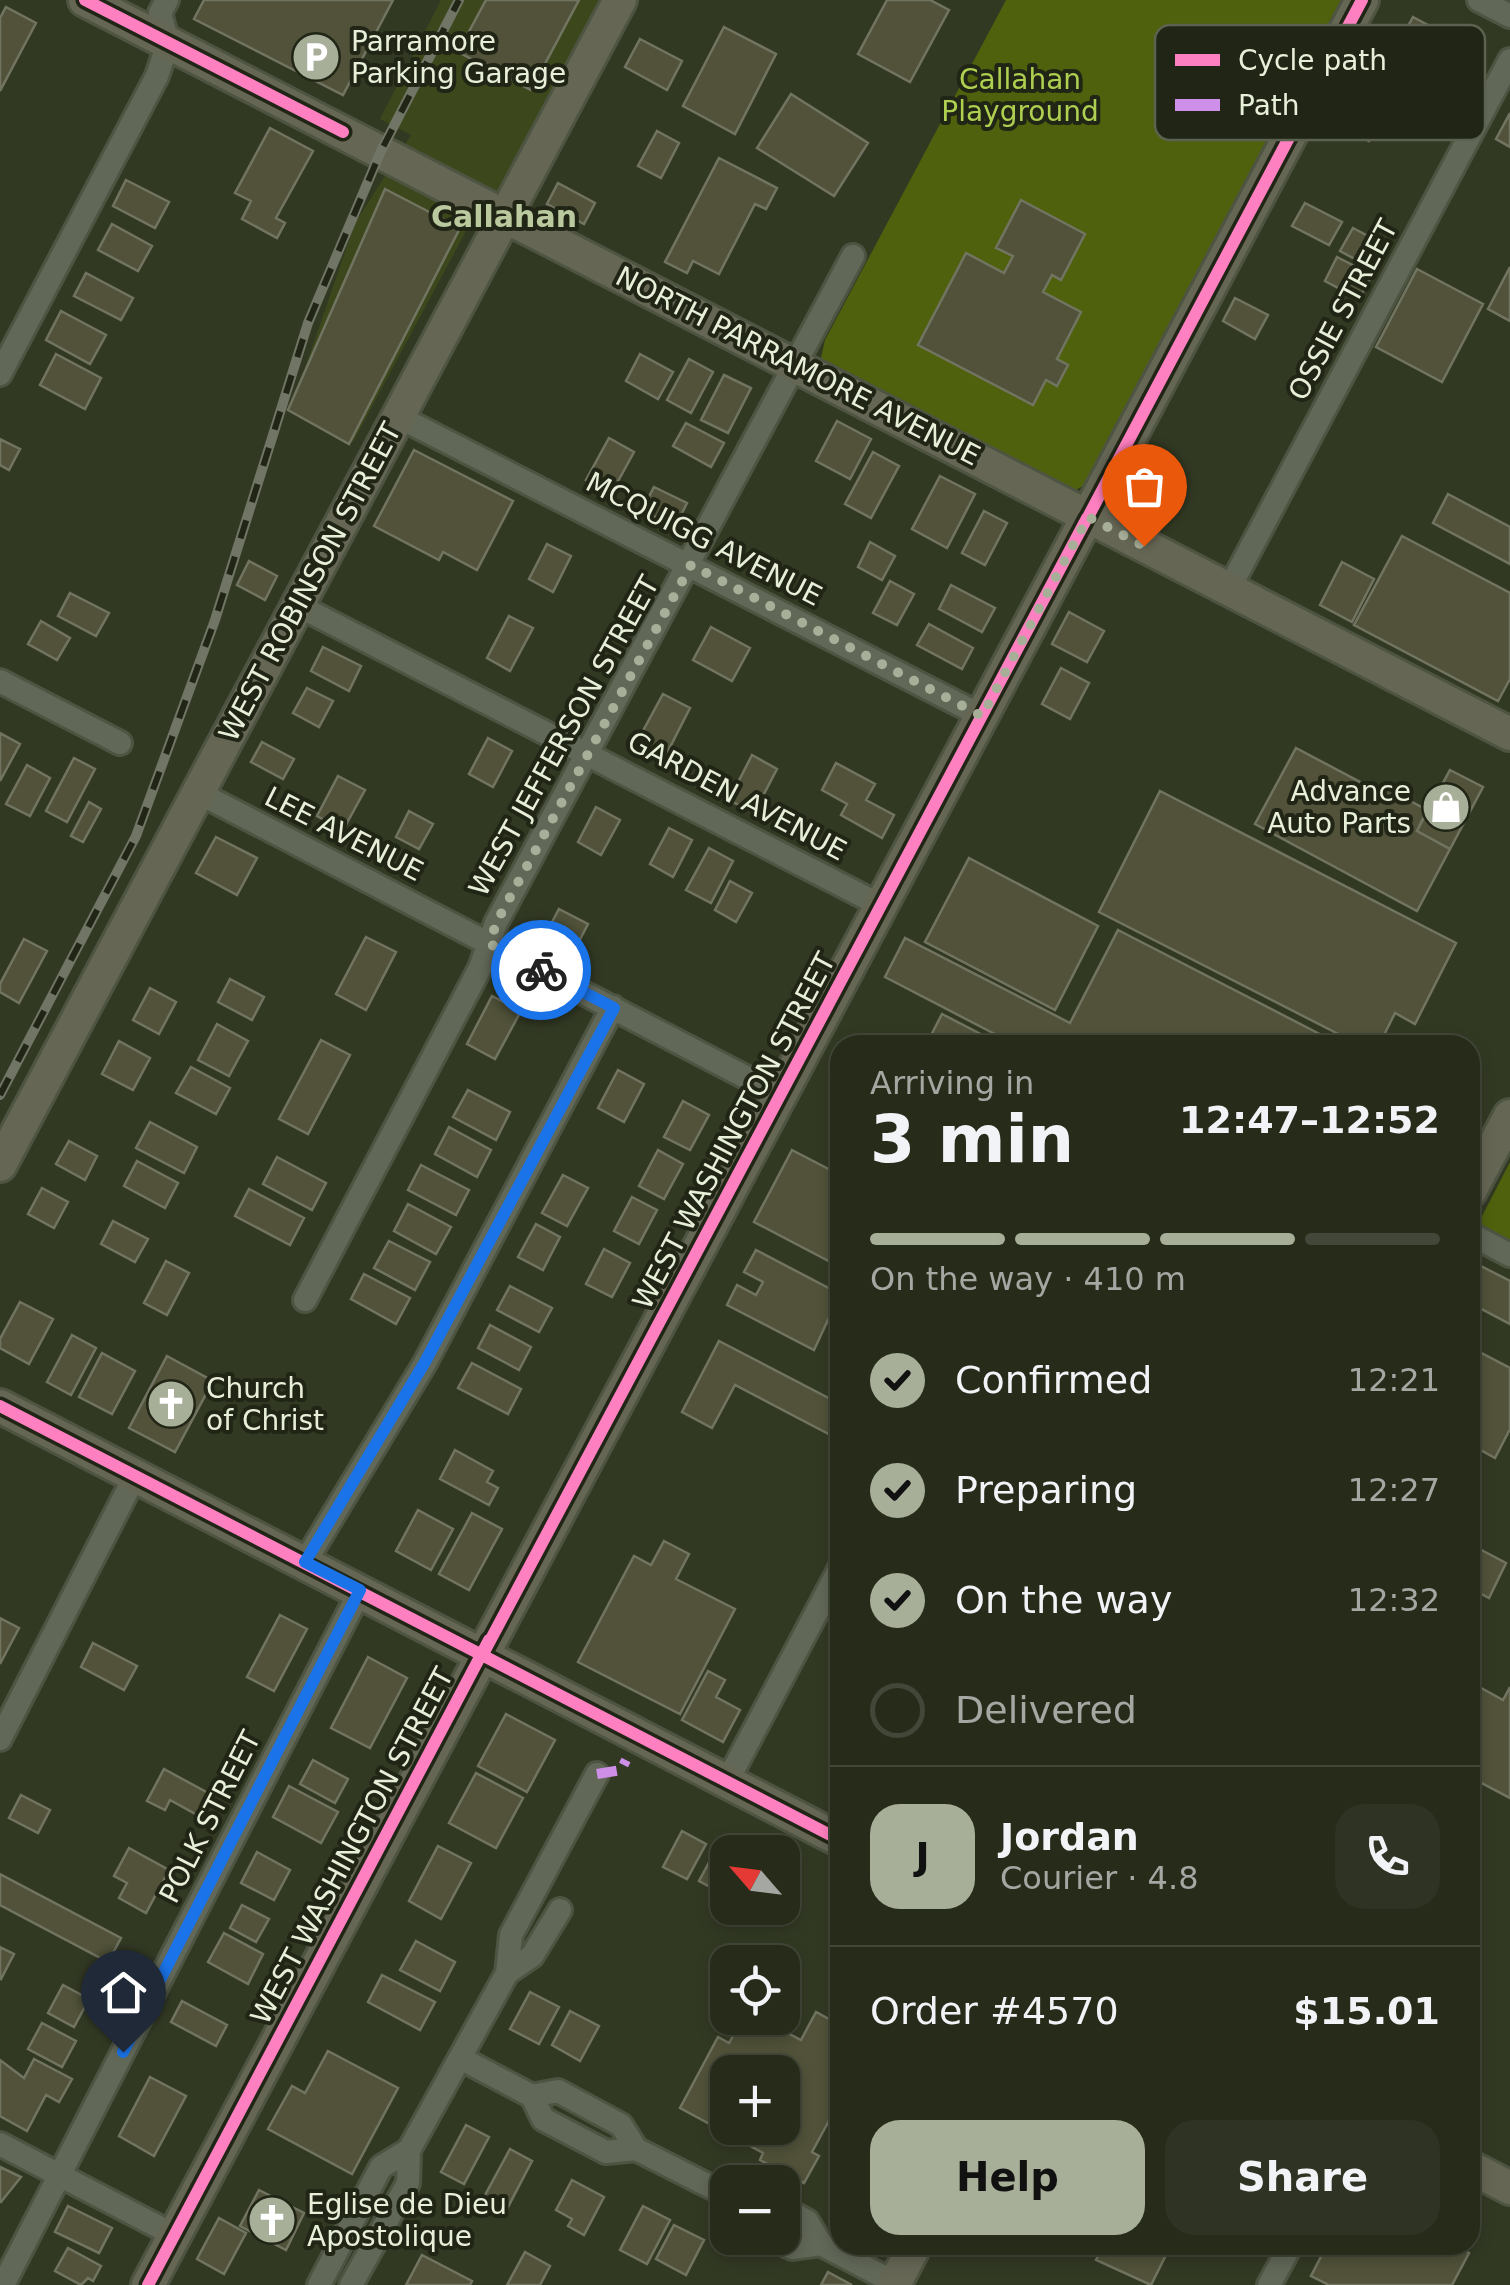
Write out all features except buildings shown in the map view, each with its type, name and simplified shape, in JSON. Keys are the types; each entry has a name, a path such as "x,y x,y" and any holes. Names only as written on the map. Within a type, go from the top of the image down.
{"street":[{"name":"NORTH PARRAMORE AVENUE","path":"85,0 1510,734"},
{"path":"0,374 157,76 168,44 160,13 167,0"},
{"name":"WEST ROBINSON STREET","path":"0,1165 620,0"},
{"name":"WEST WASHINGTON STREET","path":"1349,25 1362,0"},
{"path":"1480,0 1510,16"},
{"name":"OSSIE STREET","path":"1485,107 1510,60"},
{"name":"WEST WASHINGTON STREET","path":"148,2285 1288,140"},
{"name":"OSSIE STREET","path":"1228,589 1467,140"},
{"name":"WEST JEFFERSON STREET","path":"305,1300 490,944 496,923 853,256"},
{"name":"MCQUIGG AVENUE","path":"397,416 982,716"},
{"name":"GARDEN AVENUE","path":"297,605 882,906"},
{"path":"0,681 120,743"},
{"name":"LEE AVENUE","path":"198,793 780,1095"},
{"path":"305,1562 425,1362 614,1008"},
{"path":"1480,1172 1510,1116"},
{"path":"1480,1239 1510,1254"},
{"path":"0,1406 830,1835"},
{"path":"0,1739 135,1476"},
{"path":"728,1780 830,1587"},
{"name":"POLK STREET","path":"3,2285 360,1590"},
{"path":"351,2285 408,2183 410,2150 507,1974 511,1935 598,1774"},
{"path":"507,1974 532,1956 560,1910"},
{"path":"462,2059 532,2096 558,2091 621,2124 636,2149 710,2184"},
{"path":"0,2144 174,2235"},
{"path":"319,2285 382,2167 410,2150"},
{"path":"1480,2172 1510,2188"},
{"path":"800,2218 821,2244 830,2249"},
{"path":"800,2247 821,2244"},
{"path":"841,2255 895,2284 910,2255"},
{"path":"1269,2285 1286,2255"}],"shaded area":[{"path":"441,0 617,0 500,213 480,205 353,442 291,409 355,223 411,135 380,119"}],"green space":[{"name":"Callahan Playground","path":"1006,0 1344,0 1331,25 1155,25 1155,140 1269,140 1083,486 1074,491 828,369 821,358 825,340"},
{"path":"1510,1162 1510,1243 1481,1228 1480,1220"}],"railway":[{"path":"0,1095 136,836 215,620 308,323 381,151 459,0"}],"marked path":[{"path":"597,1774 621,1770 626,1760"}],"cycle path":[{"path":"85,0 343,132"},
{"path":"1349,25 1362,0"},
{"path":"1088,517 1288,140"},
{"path":"483,1654 1087,518"},
{"path":"0,1406 830,1835"},
{"path":"148,2285 489,1640"}],"way so far":[{"path":"541,970 490,944 496,923 691,565 982,716 1088,517 1144,546"}],"place":[{"name":"Parramore Parking Garage","path":"316,57"},
{"name":"Advance Auto Parts","path":"1446,807"},
{"name":"Church of Christ","path":"171,1404"},
{"name":"Eglise de Dieu Apostolique","path":"272,2220"}],"district":[{"name":"Callahan","path":"504,216"}],"route":[{"path":"123,2052 360,1590 305,1562 425,1362 614,1008 541,970"}]}
